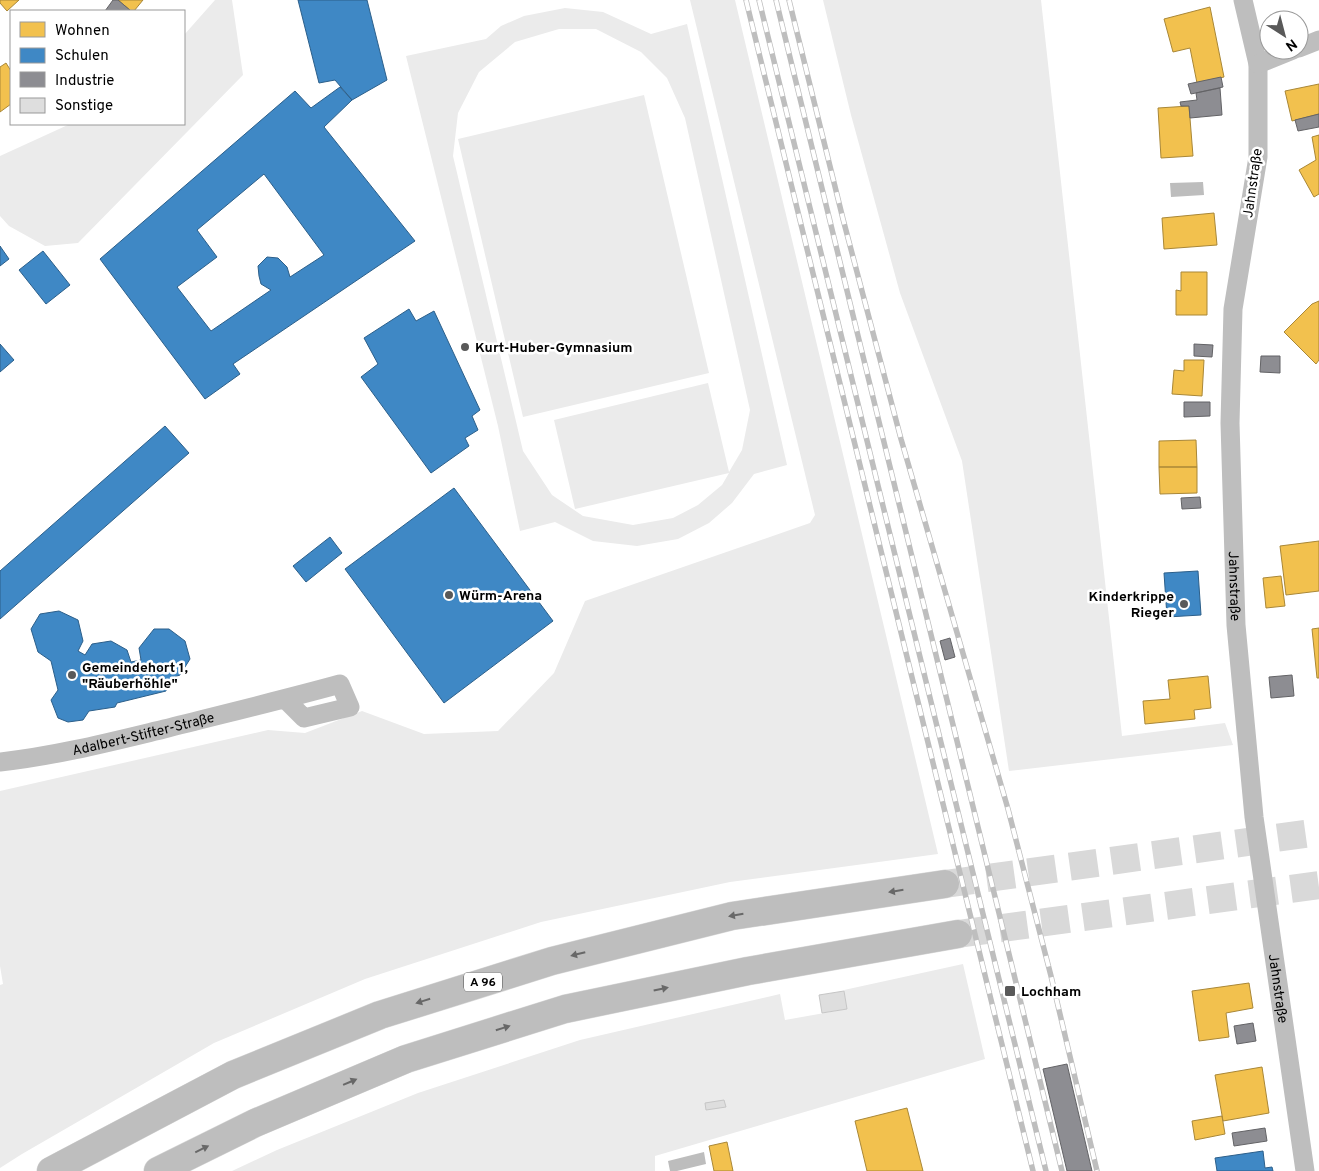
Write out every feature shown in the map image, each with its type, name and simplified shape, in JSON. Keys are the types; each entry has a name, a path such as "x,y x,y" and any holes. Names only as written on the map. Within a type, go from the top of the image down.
{"highway":[{"name":"A 96","path":"51,1171 233,1075 380,1015 552,961 732,916 945,884"},
{"path":"158,1171 254,1123 406,1058 565,1009 748,971 958,934"}],"street":[{"name":"Jahnstraße","path":"1244,0 1258,64 1258,157 1233,309 1230,423 1236,625 1254,817 1305,1171"},
{"path":"1258,64 1268,60"},
{"name":"Adalbert-Stifter-Straße","path":"0,762 43,756 285,699"}],"shaded area":[{"path":"215,0 232,0 243,75 78,243 45,246 9,226 0,216 0,156 68,125 185,125 185,34"},
{"path":"690,0 735,0 938,854 730,882 541,922 365,979 214,1043 0,1168 0,985 3,984 0,966 0,791 268,730 305,733 362,711 424,734 498,731 554,673 585,601 810,523 815,515"},
{"path":"823,0 1041,0 1122,736 1225,723 1233,745 1009,771 962,461 900,293 851,115"},
{"path":"565,8 603,12 651,34 687,24 787,465 754,474 732,503 709,523 678,539 637,546 593,541 555,522 520,531 498,426 406,56 486,39 501,26 524,16","holes":["559,29 596,29 641,52 667,78 685,118 750,410 742,450 729,472 708,383 554,420 575,509 729,473 722,485 698,505 673,518 633,525 583,516 552,495 523,451 453,156 458,113 479,72 515,42"]},
{"path":"644,95 709,373 523,417 458,139"},
{"path":"1203,182 1204,195 1171,197 1170,183"},
{"path":"963,964 985,1059 655,1156 655,1171 232,1171 277,1150 418,1093 580,1040 780,994 785,1020 847,1009 844,990"},
{"path":"704,1152 706,1164 670,1171 668,1161"}],"building: Wohnen":[{"path":"0,0 19,0 7,11 0,3"},
{"path":"118,0 143,0 135,10 130,10"},
{"path":"1210,7 1224,77 1197,83 1190,48 1173,52 1164,19"},
{"path":"6,63 10,69 10,105 0,112 0,67"},
{"path":"1319,84 1319,114 1292,121 1285,91"},
{"path":"1189,106 1193,156 1161,158 1158,108"},
{"path":"1319,135 1319,194 1314,197 1299,170 1316,160 1312,137"},
{"path":"1214,213 1217,245 1164,249 1162,218"},
{"path":"1181,272 1207,272 1207,315 1176,315 1176,290 1181,291"},
{"path":"1319,301 1319,360 1316,364 1284,332 1312,304"},
{"path":"1184,360 1204,360 1202,396 1172,394 1174,370 1184,371"},
{"path":"1196,440 1197,467 1159,467 1159,441"},
{"path":"1159,467 1197,467 1197,493 1160,494"},
{"path":"1319,541 1319,591 1286,595 1280,546"},
{"path":"1281,576 1285,606 1266,608 1263,578"},
{"path":"1319,628 1319,678 1317,678 1312,629"},
{"path":"1208,676 1211,708 1194,710 1195,719 1145,724 1143,701 1170,699 1168,680"},
{"path":"1249,983 1253,1008 1226,1013 1229,1037 1199,1041 1192,991"},
{"path":"1262,1067 1269,1113 1223,1121 1215,1075"},
{"path":"907,1108 923,1171 867,1171 855,1121"},
{"path":"1222,1116 1225,1134 1195,1140 1192,1121"},
{"path":"727,1142 733,1171 714,1171 709,1146"}],"building: Schulen":[{"path":"298,0 367,0 387,80 352,100 335,80 319,83"},
{"path":"340,87 352,100 324,127 415,241 233,364 240,374 205,399 100,259 295,91 311,108","holes":["264,174 324,255 290,277 287,267 278,258 267,257 258,266 259,276 261,284 271,290 211,331 177,287 217,257 197,230"]},
{"path":"0,246 9,259 0,266"},
{"path":"43,251 70,285 46,304 19,270"},
{"path":"409,309 416,321 434,311 480,410 472,416 478,430 465,438 469,446 431,473 361,377 378,364 364,338"},
{"path":"0,344 14,360 0,372"},
{"path":"165,426 189,453 0,619 0,571"},
{"name":"Würm-Arena","path":"454,488 553,621 444,703 345,569"},
{"path":"330,537 342,553 306,582 293,566"},
{"path":"1198,571 1201,615 1167,617 1164,573"},
{"path":"59,611 78,620 83,641 78,651 85,655 92,644 111,641 127,650 131,662 141,660 139,648 154,629 169,629 185,641 190,659 180,675 172,678 166,691 117,703 115,707 89,711 83,720 68,722 58,718 51,700 58,690 51,661 38,652 31,629 40,614"},
{"path":"1263,1151 1265,1168 1272,1167 1273,1171 1217,1171 1215,1158"}],"building: Industrie":[{"path":"113,0 118,0 130,10 106,10"},
{"path":"1221,77 1223,87 1191,94 1188,84"},
{"path":"1220,88 1222,115 1190,118 1189,106 1181,106 1180,102 1197,100 1196,93"},
{"path":"1319,114 1319,127 1298,131 1295,120"},
{"path":"1194,344 1213,345 1212,357 1194,356"},
{"path":"1261,356 1280,356 1280,373 1260,372"},
{"path":"1184,402 1210,402 1210,416 1184,417"},
{"path":"1200,497 1201,508 1182,509 1181,498"},
{"path":"950,638 955,657 945,660 940,641"},
{"path":"1292,675 1294,696 1271,698 1269,677"},
{"path":"1253,1023 1256,1041 1237,1044 1234,1026"},
{"path":"1067,1064 1092,1171 1067,1171 1043,1069"},
{"path":"1265,1128 1267,1141 1234,1146 1232,1133"}],"building: Sonstige":[{"path":"844,991 847,1009 822,1013 819,995"},
{"path":"724,1100 726,1107 706,1110 705,1103"}],"tunnel":[{"path":"945,884 1319,832"},
{"path":"958,934 1319,885"}],"railway":[{"path":"746,0 1033,1171"},
{"path":"759,0 1046,1171"},
{"path":"776,0 1062,1171"},
{"path":"789,0 843,219 901,439 1008,809 1051,976 1097,1171"}],"place":[{"name":"Kurt-Huber-Gymnasium","path":"465,347"},
{"name":"Würm-Arena","path":"449,595"},
{"name":"Kinderkrippe Rieger","path":"1184,604"},
{"name":"Gemeindehort 1, \"Räuberhöhle\"","path":"72,675"},
{"name":"Lochham","path":"1010,991"}]}
